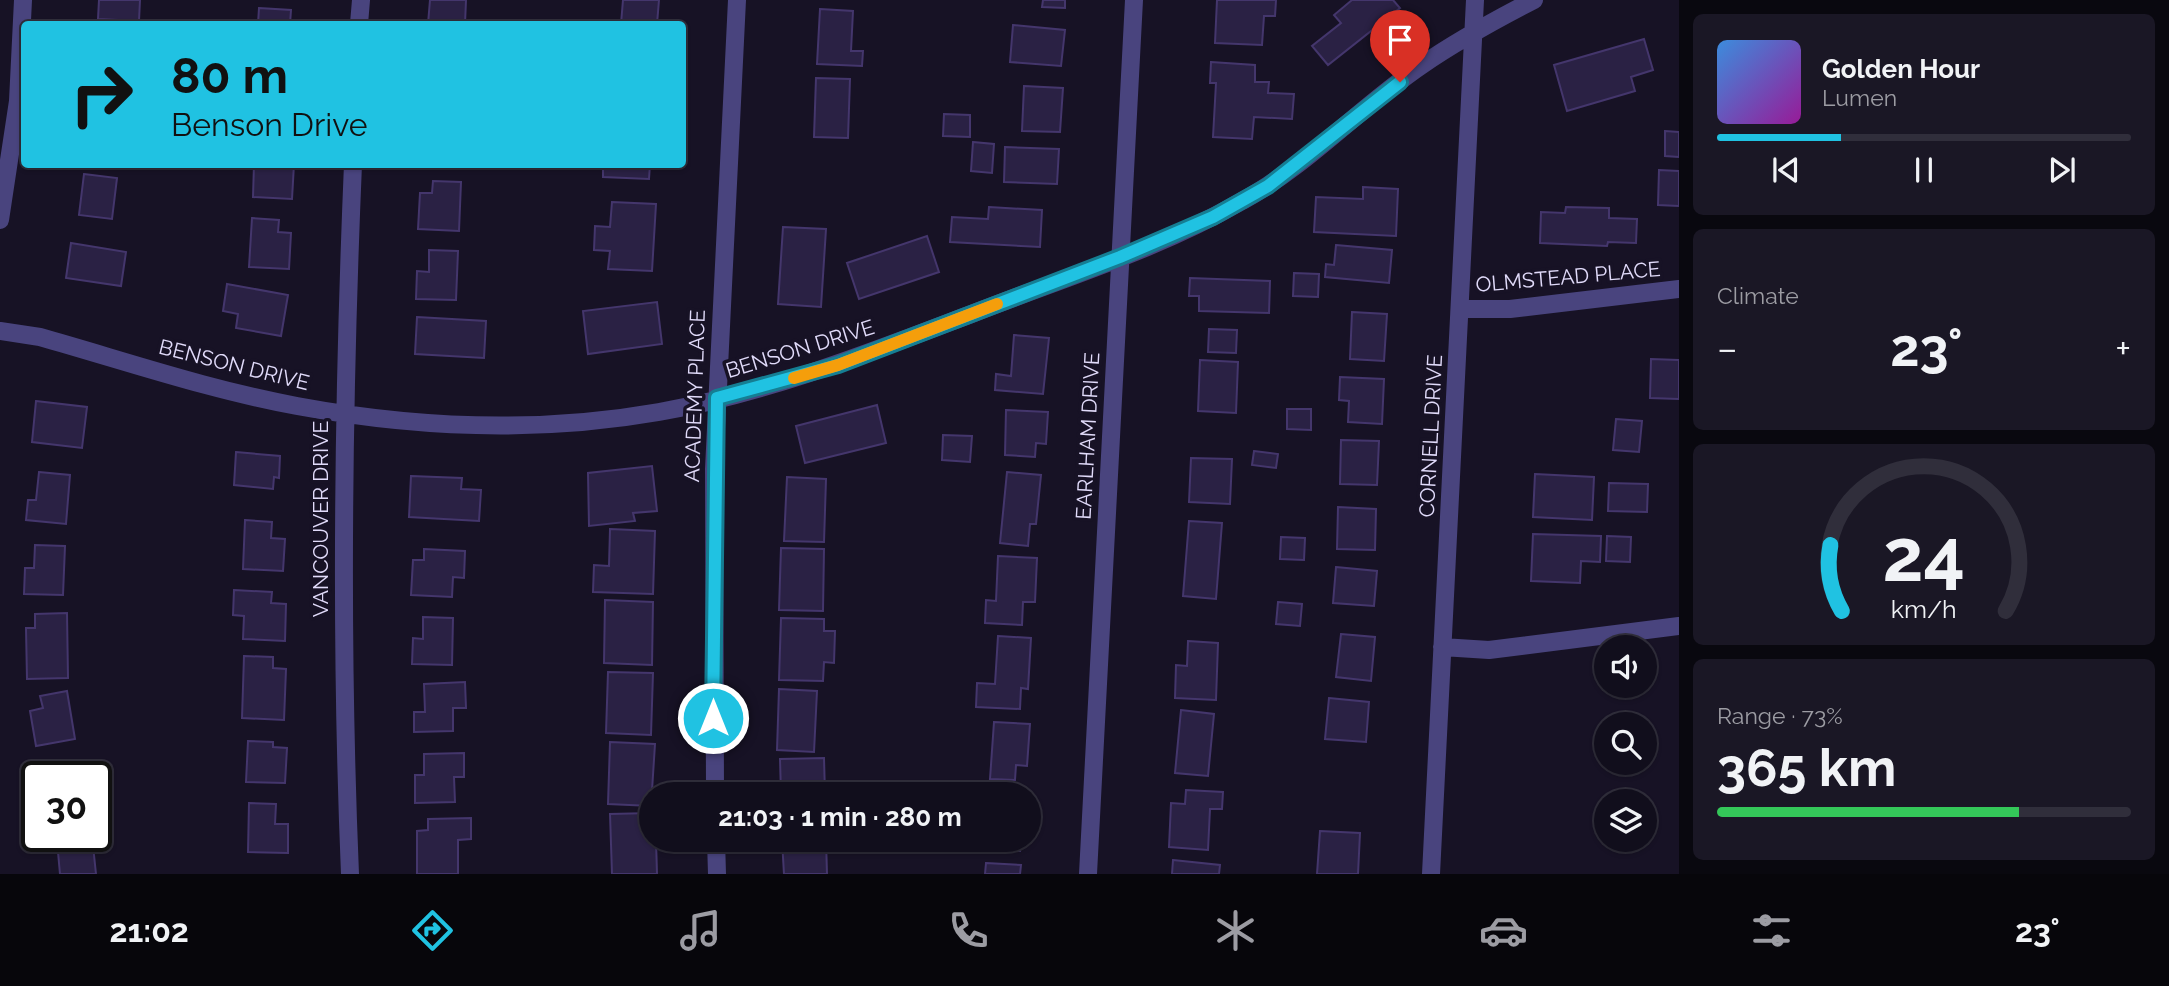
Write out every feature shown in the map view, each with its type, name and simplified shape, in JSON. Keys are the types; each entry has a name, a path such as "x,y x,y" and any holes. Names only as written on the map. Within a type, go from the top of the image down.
{"street":[{"path":"22,21 23,0"},
{"path":"359,21 361,0"},
{"name":"ACADEMY PLACE","path":"715,782 717,398 737,0"},
{"name":"EARLHAM DRIVE","path":"1088,874 1134,0"},
{"name":"CORNELL DRIVE","path":"1431,874 1475,0"},
{"name":"BENSON DRIVE","path":"0,331 40,337 284,403 398,420 530,425 585,422 661,412 838,365 1120,257 1213,217 1247,199 1422,65 1534,0"},
{"path":"0,220 18,101 21,40"},
{"name":"VANCOUVER DRIVE","path":"350,874 343,635 345,413 353,168"},
{"name":"OLMSTEAD PLACE","path":"1461,309 1510,309 1679,289"},
{"path":"1442,647 1489,650 1679,626"},
{"path":"716,852 717,874"}],"building":[{"path":"99,0 140,0 139,21 98,19"},
{"path":"430,0 466,0 465,21 428,21"},
{"path":"623,0 659,0 657,21 621,21"},
{"path":"1043,0 1065,0 1065,8 1042,7"},
{"path":"1217,0 1276,0 1275,16 1264,16 1262,45 1215,43"},
{"path":"1352,0 1393,0 1400,8 1328,65 1312,46 1341,23 1334,15"},
{"path":"259,8 291,10 290,21 258,21"},
{"path":"820,9 853,11 851,51 863,51 862,66 817,64"},
{"path":"1013,25 1065,30 1061,66 1010,62"},
{"path":"1644,39 1653,70 1631,77 1635,91 1567,111 1554,65"},
{"path":"1211,62 1255,65 1255,82 1269,82 1268,93 1294,94 1292,119 1254,117 1252,139 1213,137 1216,83 1210,83"},
{"path":"816,78 850,79 848,138 814,137"},
{"path":"1024,86 1063,88 1060,132 1022,131"},
{"path":"944,114 970,115 970,137 943,136"},
{"path":"1665,131 1679,132 1679,157 1665,156"},
{"path":"973,142 994,144 992,173 971,171"},
{"path":"1005,147 1059,149 1057,184 1004,182"},
{"path":"254,168 294,168 292,199 253,197"},
{"path":"603,168 650,168 649,179 603,177"},
{"path":"1659,170 1679,171 1679,206 1658,205"},
{"path":"84,174 117,178 112,219 79,215"},
{"path":"433,181 461,182 459,231 418,229 420,193 432,193"},
{"path":"1363,187 1398,189 1396,236 1314,232 1316,197 1363,199"},
{"path":"612,202 656,204 652,271 608,269 610,251 594,250 595,226 610,227"},
{"path":"989,207 1042,210 1040,247 950,242 952,217 988,219"},
{"path":"1566,207 1609,208 1609,218 1637,219 1636,243 1608,242 1607,246 1540,243 1541,212 1565,213"},
{"path":"252,218 279,220 278,232 291,233 289,269 249,267"},
{"path":"783,227 826,229 821,307 778,304"},
{"path":"927,236 939,272 859,299 847,263"},
{"path":"71,243 126,252 121,286 66,278"},
{"path":"1336,245 1392,250 1389,283 1325,277 1326,264 1334,265"},
{"path":"429,250 458,251 456,300 416,299 417,271 429,272"},
{"path":"1294,273 1319,274 1318,297 1293,296"},
{"path":"1190,278 1270,281 1269,313 1199,311 1199,296 1189,296"},
{"path":"227,284 288,295 281,336 236,328 238,314 223,311"},
{"path":"657,302 662,344 588,354 583,311"},
{"path":"1352,312 1387,314 1384,361 1350,359"},
{"path":"417,317 486,321 484,358 415,354"},
{"path":"1209,329 1237,330 1236,353 1208,352"},
{"path":"1014,335 1049,338 1043,394 995,390 996,374 1011,376"},
{"path":"1651,359 1679,360 1679,399 1650,398"},
{"path":"1200,360 1238,362 1236,413 1198,411"},
{"path":"1340,377 1384,379 1382,424 1348,422 1349,401 1339,400"},
{"path":"36,401 87,407 82,448 32,442"},
{"path":"877,405 886,443 805,463 796,426"},
{"path":"1287,409 1311,409 1311,430 1287,429"},
{"path":"1006,410 1048,412 1046,444 1036,443 1035,457 1005,455"},
{"path":"1616,419 1642,421 1639,452 1613,450"},
{"path":"943,435 972,436 970,462 942,460"},
{"path":"1341,440 1379,441 1377,485 1340,484"},
{"path":"1254,451 1278,454 1276,468 1252,465"},
{"path":"236,452 280,456 279,478 274,477 273,489 234,485"},
{"path":"1191,458 1232,459 1230,504 1189,502"},
{"path":"652,466 657,511 633,513 635,521 589,526 588,473"},
{"path":"39,472 70,475 66,524 26,520 28,500 36,500"},
{"path":"1007,472 1041,475 1036,524 1030,524 1028,546 1000,543"},
{"path":"1535,474 1594,477 1592,520 1533,517"},
{"path":"411,476 462,478 461,489 481,490 479,521 409,517"},
{"path":"787,477 826,479 824,542 784,541"},
{"path":"1609,483 1648,484 1647,512 1608,511"},
{"path":"1338,507 1376,509 1375,550 1337,549"},
{"path":"245,520 272,522 271,538 285,539 283,571 243,569"},
{"path":"1189,521 1222,523 1216,599 1183,596"},
{"path":"610,529 655,531 653,594 593,592 594,565 609,566"},
{"path":"1533,534 1601,536 1600,562 1581,561 1580,583 1531,581"},
{"path":"1607,536 1631,537 1630,562 1606,561"},
{"path":"1281,537 1305,538 1304,560 1280,559"},
{"path":"35,545 65,546 63,595 24,594 25,568 34,568"},
{"path":"781,548 824,549 823,611 779,610"},
{"path":"424,549 465,551 464,578 453,577 452,597 411,595 413,560 424,560"},
{"path":"998,556 1037,558 1035,602 1023,602 1022,625 985,623 986,600 996,601"},
{"path":"1336,567 1377,571 1374,606 1333,603"},
{"path":"234,590 272,592 271,603 286,604 285,641 243,639 244,616 233,615"},
{"path":"605,600 653,602 652,665 604,663"},
{"path":"1278,602 1302,604 1300,626 1276,624"},
{"path":"67,613 68,678 27,679 26,628 35,628 35,614"},
{"path":"423,617 453,618 452,665 412,664 413,638 423,639"},
{"path":"781,618 824,619 824,631 835,631 834,663 824,662 823,681 779,680"},
{"path":"1341,634 1375,637 1371,681 1336,677"},
{"path":"998,636 1031,638 1028,689 1021,688 1020,709 976,707 977,683 995,684"},
{"path":"1188,641 1218,643 1216,700 1175,698 1176,665 1187,666"},
{"path":"244,656 273,657 273,668 286,669 284,720 242,718"},
{"path":"608,672 653,673 651,735 606,733"},
{"path":"465,682 466,708 453,708 453,731 414,732 414,712 425,712 424,684"},
{"path":"779,689 817,691 814,752 777,750"},
{"path":"67,691 75,739 36,746 30,711 43,708 40,696"},
{"path":"1329,698 1369,702 1366,742 1325,739"},
{"path":"1181,710 1214,714 1208,776 1175,773"},
{"path":"994,722 1030,724 1027,766 1016,765 1015,780 990,779"},
{"path":"248,741 273,742 273,747 287,748 285,783 246,782"},
{"path":"610,742 655,744 653,782 639,782 639,805 608,804"},
{"path":"464,753 464,777 454,777 455,802 415,803 415,775 424,775 424,754"},
{"path":"824,758 825,782 781,782 780,759"},
{"path":"1186,790 1223,792 1222,809 1210,809 1208,850 1169,847 1171,803 1185,804"},
{"path":"249,803 276,804 275,824 288,824 288,853 248,852"},
{"path":"639,813 639,852 656,852 657,874 612,874 610,814"},
{"path":"471,818 471,839 458,840 458,874 417,874 417,831 428,830 428,819"},
{"path":"1320,831 1360,833 1358,874 1317,874"},
{"path":"58,852 94,852 96,874 60,874"},
{"path":"783,852 826,852 827,874 784,874"},
{"path":"1173,860 1220,865 1219,874 1172,874"},
{"path":"986,863 1021,865 1020,874 985,874"}],"slow traffic":[{"path":"794,378 838,365 997,304"}],"route":[{"path":"713,718 714,469 717,398 838,365 1120,257 1213,217 1268,186 1400,82"}]}
